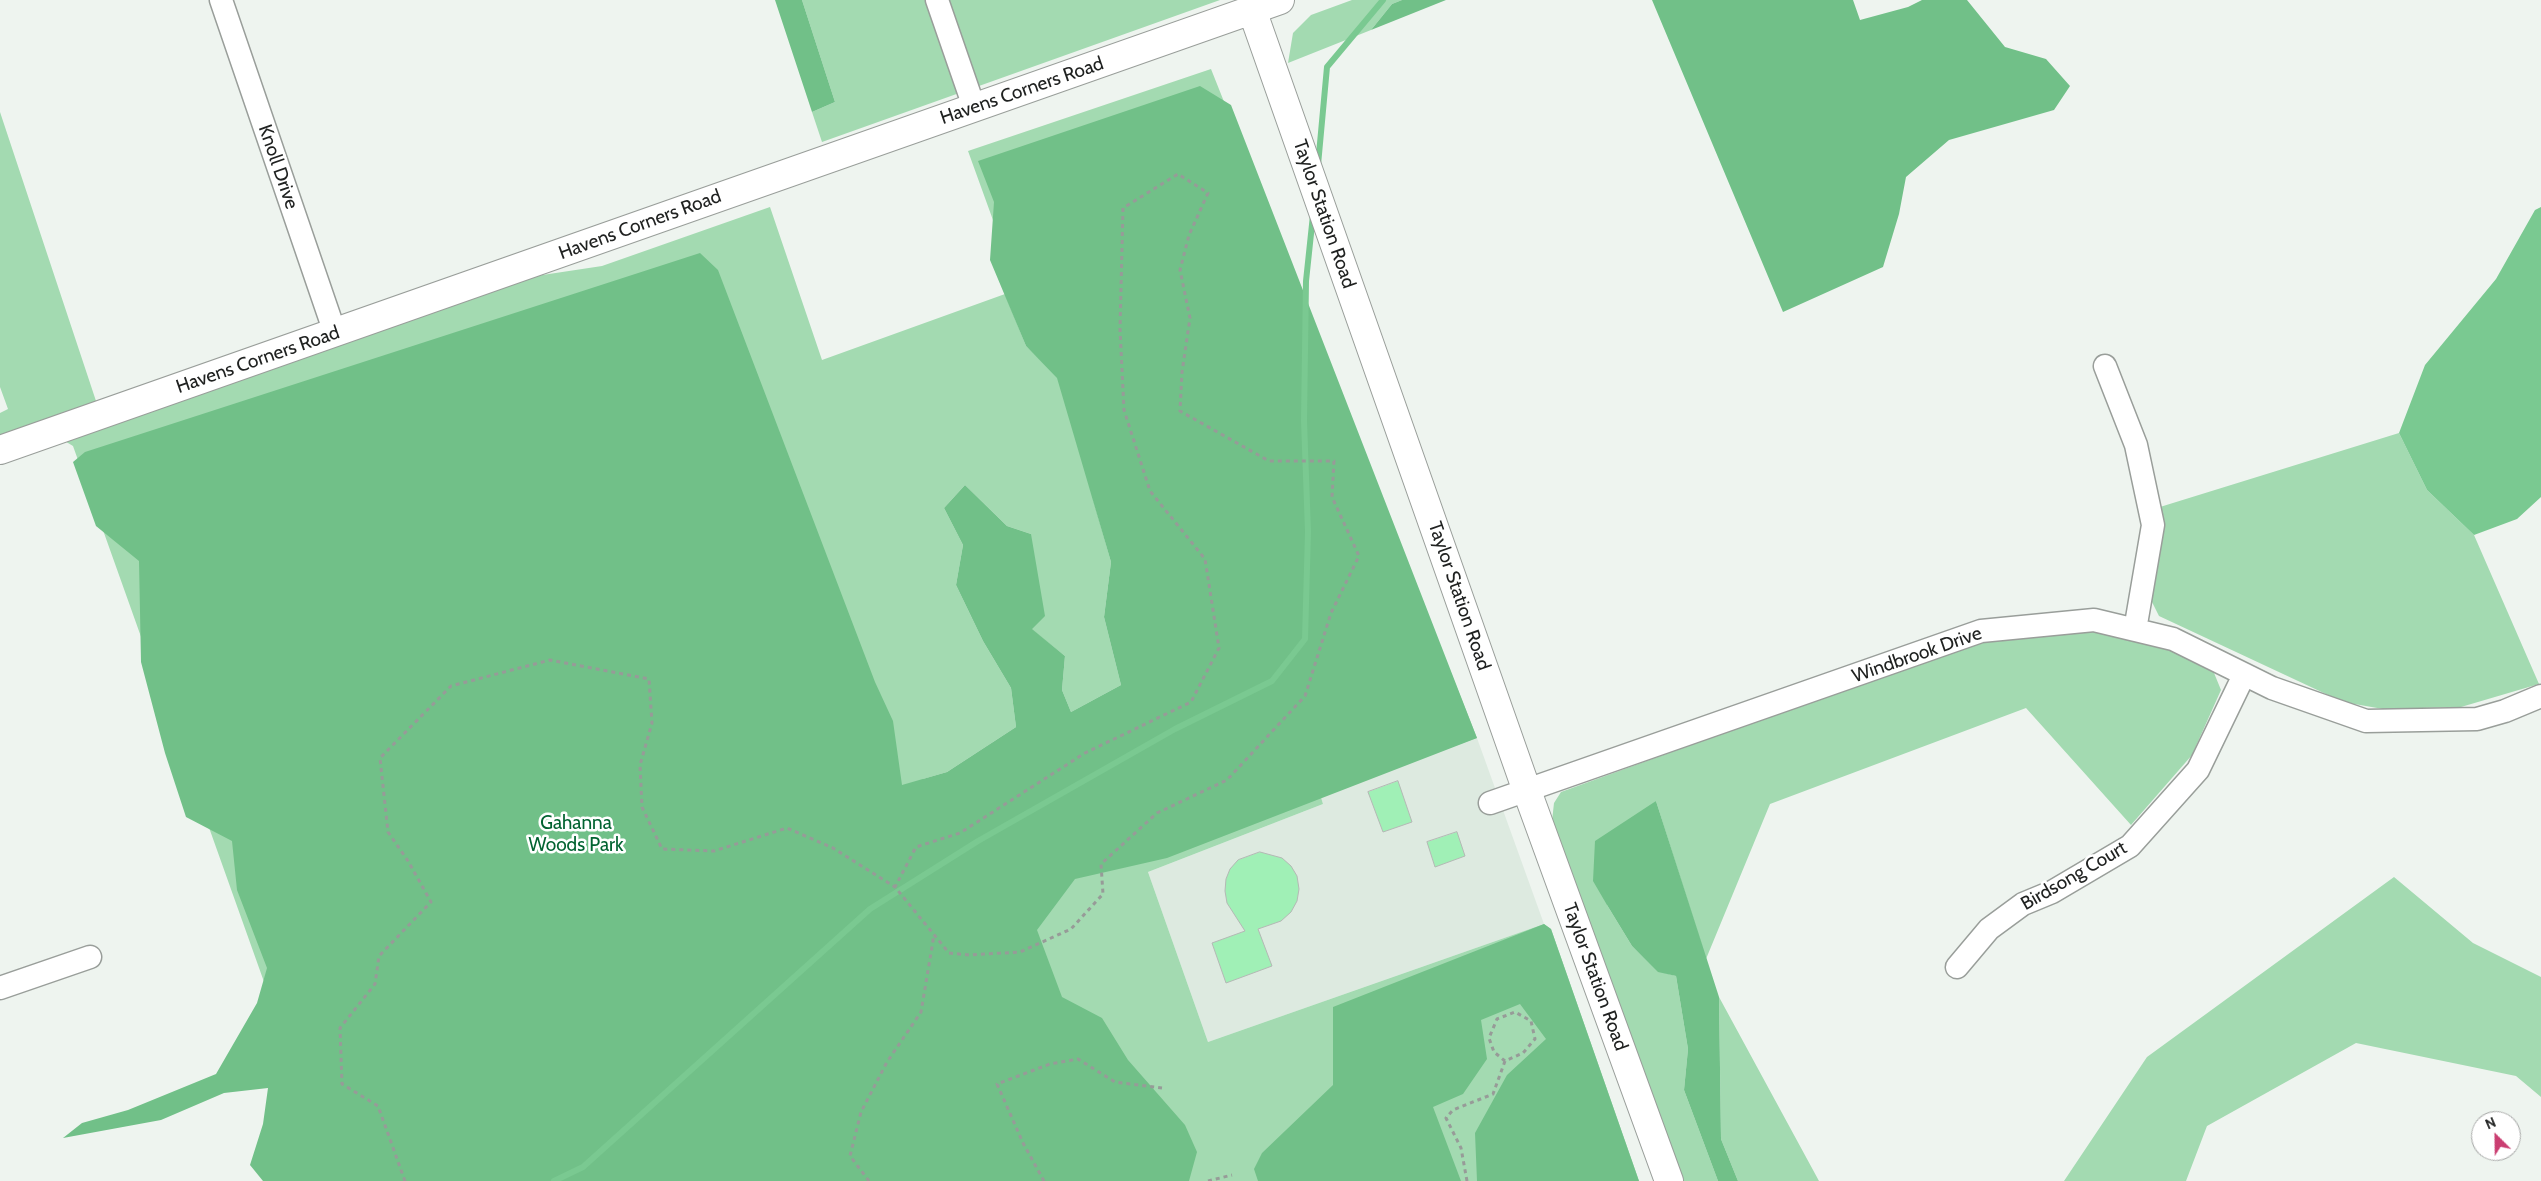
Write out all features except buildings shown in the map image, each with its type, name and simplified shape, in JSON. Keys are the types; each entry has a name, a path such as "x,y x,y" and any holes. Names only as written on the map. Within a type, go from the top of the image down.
{"main road":[{"name":"Havens Corners Road","path":"0,450 1280,0"},
{"name":"Taylor Station Road","path":"1252,10 1527,791 1669,1181"}],"street":[{"name":"Knoll Drive","path":"221,0 335,333"},
{"path":"937,0 974,108"},
{"path":"2105,366 2136,445 2153,525 2135,630"},
{"name":"Windbrook Drive","path":"1490,803 1981,631 2094,620 2173,639 2272,688 2366,720 2477,719 2505,711 2541,696"},
{"name":"Birdsong Court","path":"1957,967 1989,929 2023,904 2052,892 2130,846 2198,770 2244,675"},
{"path":"0,988 90,957"}],"path":[{"path":"405,1181 378,1106 342,1084 340,1028 375,984 379,956 431,902 408,861 388,832 380,758 451,686 550,660 649,679 652,723 640,765 642,807 662,849 714,851 787,828 833,848 895,887 949,953 969,955 1020,952 1071,929 1102,894 1101,864 1157,813 1227,780 1305,696 1331,614 1359,556 1332,497 1334,461 1269,461 1180,411 1182,372 1190,318 1180,270 1189,234 1208,193 1178,174 1123,208 1120,329 1124,410 1150,491 1205,559 1219,648 1191,702 1085,753 960,833 916,847 895,887"},
{"path":"869,1181 850,1156 861,1112 887,1062 922,1012 934,934"},
{"path":"1467,1181 1462,1148 1446,1118 1453,1110 1493,1094 1505,1060 1523,1053 1535,1040 1530,1021 1515,1012 1497,1019 1489,1038 1494,1052 1505,1060"},
{"path":"1044,1181 1022,1143 998,1084 1050,1064 1078,1059 1116,1082 1162,1088"},
{"path":"1208,1181 1232,1175"}],"shaded area":[{"path":"2541,207 2541,497 2517,519 2474,535 2427,490 2399,433 2425,365 2496,279 2535,210"},
{"path":"1477,738 1544,924 1208,1042 1148,872 1323,804 1320,794"}],"green space":[{"path":"775,0 802,0 835,102 812,112"},
{"path":"802,0 1220,0 822,142 812,112 835,102"},
{"path":"1352,0 1402,0 1392,4 1371,30 1288,63 1293,33 1311,15"},
{"path":"1402,0 1446,0 1371,30 1392,4"},
{"path":"1652,0 1853,0 1860,20 1908,7 1922,0 1967,0 2005,47 2046,59 2070,86 2054,110 1949,140 1906,177 1899,214 1883,267 1783,312"},
{"name":"Gahanna Woods Park","path":"1211,69 1477,738 1320,794 1323,804 1148,872 1208,1042 1544,924 1551,929 1639,1181 335,1181 73,446 63,440 516,279 602,266 770,207 822,360 1005,294 1026,346 1045,364 968,151","holes":["965,485 1007,526 1031,534 1031,629 1065,656 1062,690 1071,712 1121,685 1104,617 1111,562 1093,499 1162,689 928,793 923,779 947,772 1016,727 1011,688 983,641 956,585 963,545 944,508"]},
{"name":"Gahanna Woods Park","path":"1200,86 1231,105 1477,738 1167,858 1075,879 1037,930 1062,997 1102,1018 1128,1060 1185,1125 1197,1152 1189,1181 263,1181 250,1165 263,1124 268,1088 224,1093 161,1120 63,1138 82,1123 128,1110 216,1074 257,1003 267,968 237,890 232,841 186,817 165,753 141,662 139,561 96,526 73,462 85,452 700,253 718,270 875,682 893,721 902,785 947,772 1016,727 1011,688 983,641 956,585 963,545 944,508 965,485 1007,526 1031,534 1045,616 1032,629 1065,656 1062,690 1071,712 1121,685 1104,617 1111,562 1057,378 1026,346 990,260 994,202 978,161"},
{"path":"0,112 97,404 0,436 0,413 8,409 0,387"},
{"path":"2399,433 2427,490 2474,535 2539,684 2461,707 2383,709 2343,702 2159,616 2151,600 2160,507"},
{"path":"2093,629 2164,646 2212,668 2221,690 2192,755 2131,825 2026,708 1770,804 1706,959 1656,801 1607,905 1632,946 1658,971 1676,976 1688,1049 1684,1090 1718,1181 1679,1181 1551,830 1554,803 1561,792 1881,676 1993,639"},
{"path":"1656,801 1719,997 1721,1139 1738,1181 1718,1181 1684,1090 1688,1049 1676,976 1658,972 1632,946 1593,881 1595,841"},
{"path":"2394,877 2473,943 2541,977 2541,1097 2516,1076 2356,1043 2207,1126 2186,1181 2064,1181 2147,1057"},
{"path":"1544,924 1551,929 1639,1181 1477,1181 1475,1133 1507,1075 1546,1039 1520,1004 1481,1020 1487,1059 1463,1094 1433,1107 1461,1181 1258,1181 1254,1169 1262,1153 1333,1085 1333,1007"},
{"path":"1719,997 1819,1181 1738,1181 1721,1139"}],"waterway":[{"path":"1318,165 1327,67 1383,0"},
{"path":"554,1181 583,1167 870,909 978,841 1175,729 1272,681 1305,639 1308,532 1304,421 1306,281 1313,215"}]}
